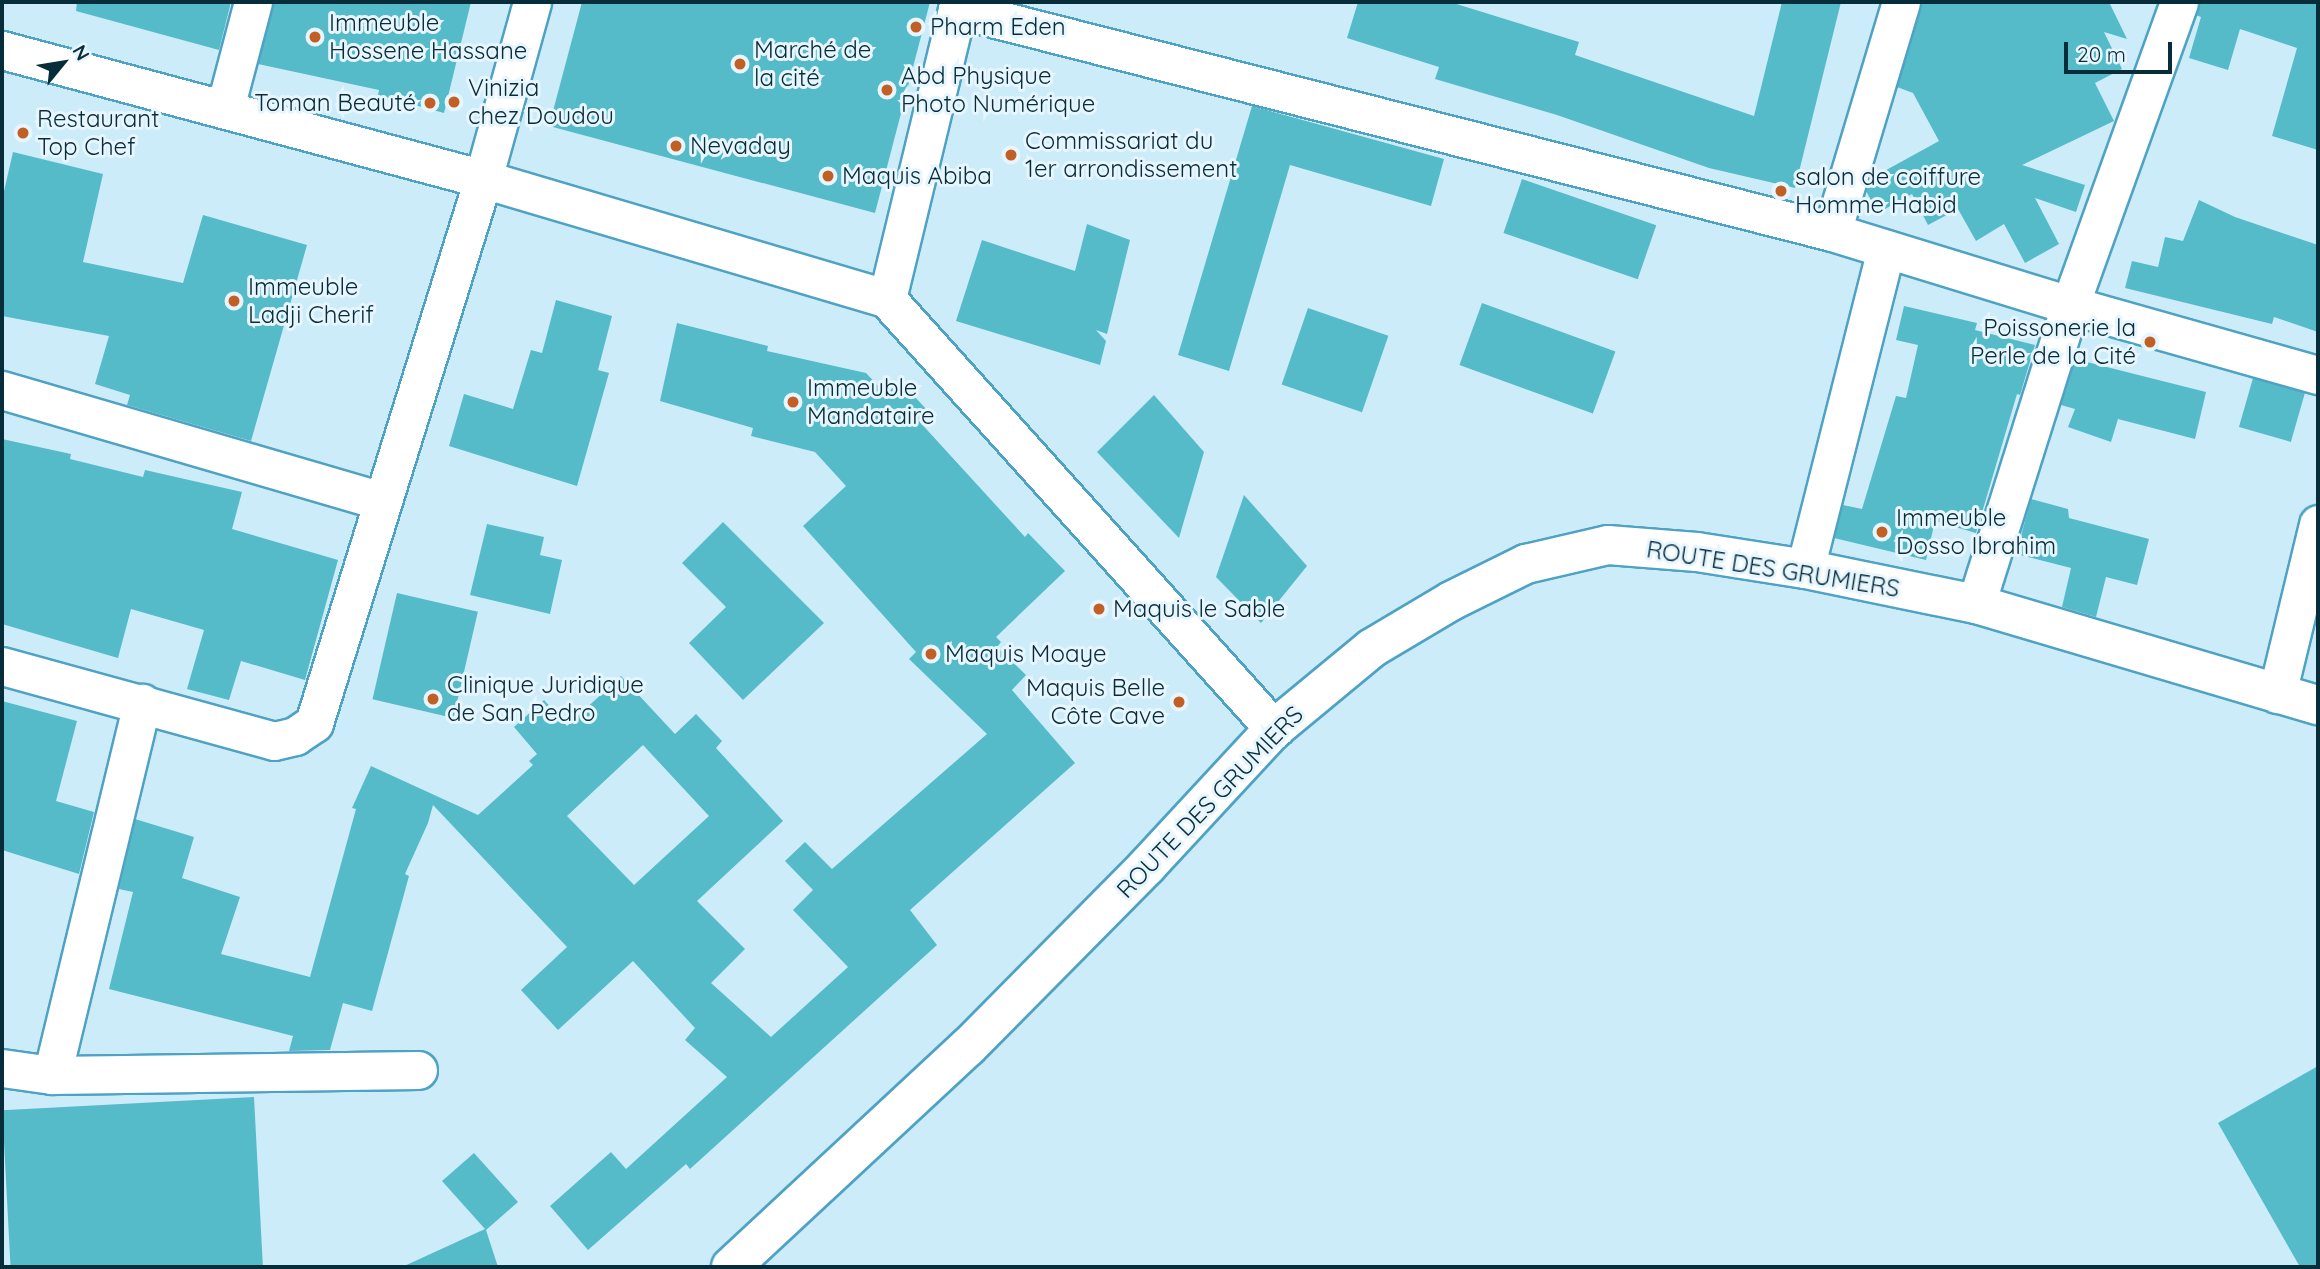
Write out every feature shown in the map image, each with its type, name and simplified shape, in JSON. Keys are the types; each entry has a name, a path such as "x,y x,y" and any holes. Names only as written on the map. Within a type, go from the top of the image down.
{"main road":[{"name":"ROUTE DES GRUMIERS","path":"731,1267 968,1047 1147,866 1274,729 1372,648 1451,601 1526,564 1608,545 1697,552 1804,569 1976,604 2318,705"}],"street":[{"path":"225,108 253,2"},
{"path":"2,666 274,741 295,736 314,723 483,179 532,2"},
{"path":"1832,232 1902,2"},
{"path":"1976,604 2070,305 2179,2"},
{"path":"887,299 958,5 1832,232 2070,305 2318,375"},
{"path":"2,50 483,179 887,299 1274,729"},
{"path":"1804,569 1886,249"},
{"path":"2,390 382,502"},
{"path":"2277,694 2318,524"},
{"path":"52,1075 142,703"},
{"path":"2,1068 52,1075 418,1070"}],"building":[{"path":"77,2 231,2 219,50 76,11"},
{"path":"273,2 471,2 444,113 378,95 379,90 258,64"},
{"name":"Marché de la cité","path":"582,2 930,2 875,213 549,126"},
{"path":"1358,2 1450,2 1579,42 1575,55 1754,116 1782,2 1841,2 1795,188 1709,168 1557,115 1435,79 1439,67 1347,38"},
{"path":"1921,2 2109,2 2127,39 2104,32 2122,69 2095,83 2114,121 2022,165 2085,185 2076,212 2035,198 2059,244 2025,263 2004,224 1976,241 1958,209 1928,225 1912,194 1878,213 1866,191 1870,179 1939,141 1913,93 1897,87"},
{"path":"2199,2 2318,2 2318,150 2272,136 2297,48 2240,29 2228,70 2189,58 2201,17 2196,15"},
{"path":"1252,106 1444,159 1431,206 1290,165 1229,371 1178,355"},
{"path":"13,152 103,174 83,262 183,283 203,215 307,245 251,441 127,405 130,395 95,384 109,336 2,316 2,200"},
{"path":"1522,179 1656,225 1638,279 1503,233"},
{"path":"2199,200 2235,217 2318,245 2318,332 2274,317 2272,324 2125,288 2132,261 2158,267 2165,237 2183,241"},
{"path":"1087,224 1130,240 1107,334 1096,330 1106,341 1100,365 956,321 982,240 1075,271"},
{"path":"556,300 612,316 598,370 609,373 577,486 449,446 464,394 513,409 531,350 542,353"},
{"path":"1482,303 1615,352 1593,414 1459,365"},
{"path":"1904,306 1977,323 1975,330 2035,345 2020,395 2017,394 1976,533 1935,521 1926,560 1834,538 1843,505 1862,509 1896,396 1906,398 1918,345 1896,340"},
{"path":"1308,308 1388,336 1362,412 1282,385"},
{"path":"677,323 768,346 767,351 866,373 886,394 900,381 928,411 918,420 1025,537 1028,533 1065,571 996,637 1001,642 997,647 1026,675 1012,690 1075,763 910,910 937,945 690,1169 686,1164 588,1250 550,1206 611,1152 626,1169 727,1077 685,1040 695,1028 633,961 558,1030 521,990 567,947 433,805 428,823 405,874 409,876 372,1011 343,1003 330,1050 289,1051 293,1036 109,989 133,892 119,889 135,819 194,837 182,878 240,897 221,954 310,977 356,809 352,808 371,766 478,815 533,765 529,761 537,754 514,727 544,700 567,726 621,676 675,734 696,714 722,741 716,748 783,821 697,901 745,949 711,983 771,1037 848,967 793,910 813,890 785,861 805,842 832,869 987,734 909,659 916,652 803,526 846,486 815,452 751,436 753,428 660,401","holes":["643,745 709,816 634,885 567,816"]},
{"path":"2075,359 2206,392 2195,439 2118,419 2111,442 2068,427 2075,409 2061,405"},
{"path":"2253,378 2305,393 2291,442 2239,427"},
{"path":"1154,395 1204,452 1179,538 1097,452"},
{"path":"2,439 71,454 70,459 143,477 145,470 242,492 232,529 338,560 305,680 241,661 229,700 187,689 204,630 131,609 118,658 2,624"},
{"path":"1244,495 1307,566 1261,623 1216,577"},
{"path":"2031,499 2068,509 2069,518 2149,539 2137,585 2106,577 2096,617 2062,607 2071,568 2016,554"},
{"path":"723,522 824,623 743,700 689,643 726,607 682,563"},
{"path":"487,524 544,537 540,555 562,560 550,614 470,595"},
{"path":"397,593 478,612 453,718 372,699"},
{"path":"2,701 77,721 56,801 94,812 79,874 2,850"},
{"path":"2318,1066 2318,1267 2300,1267 2218,1123"},
{"path":"254,1097 263,1267 11,1267 2,1110"},
{"path":"474,1153 518,1202 486,1230 498,1267 402,1267 485,1229 442,1181"}],"place":[{"name":"Pharm Eden","path":"916,27"},
{"name":"Immeuble Hossene Hassane","path":"315,37"},
{"name":"Marché de la cité","path":"740,64"},
{"name":"Abd Physique Photo Numérique","path":"887,90"},
{"name":"Vinizia chez Doudou","path":"454,102"},
{"name":"Toman Beauté","path":"430,103"},
{"name":"Restaurant Top Chef","path":"23,133"},
{"name":"Nevaday","path":"676,146"},
{"name":"Commissariat du 1er arrondissement","path":"1011,155"},
{"name":"Maquis Abiba","path":"828,176"},
{"name":"salon de coiffure Homme Habid","path":"1781,191"},
{"name":"Immeuble Ladji Cherif","path":"234,301"},
{"name":"Poissonerie la Perle de la Cité","path":"2150,342"},
{"name":"Immeuble Mandataire","path":"793,402"},
{"name":"Immeuble Dosso Ibrahim","path":"1882,532"},
{"name":"Maquis le Sable","path":"1099,609"},
{"name":"Maquis Moaye","path":"931,654"},
{"name":"Clinique Juridique de San Pedro","path":"433,699"},
{"name":"Maquis Belle Côte Cave","path":"1179,702"}]}
